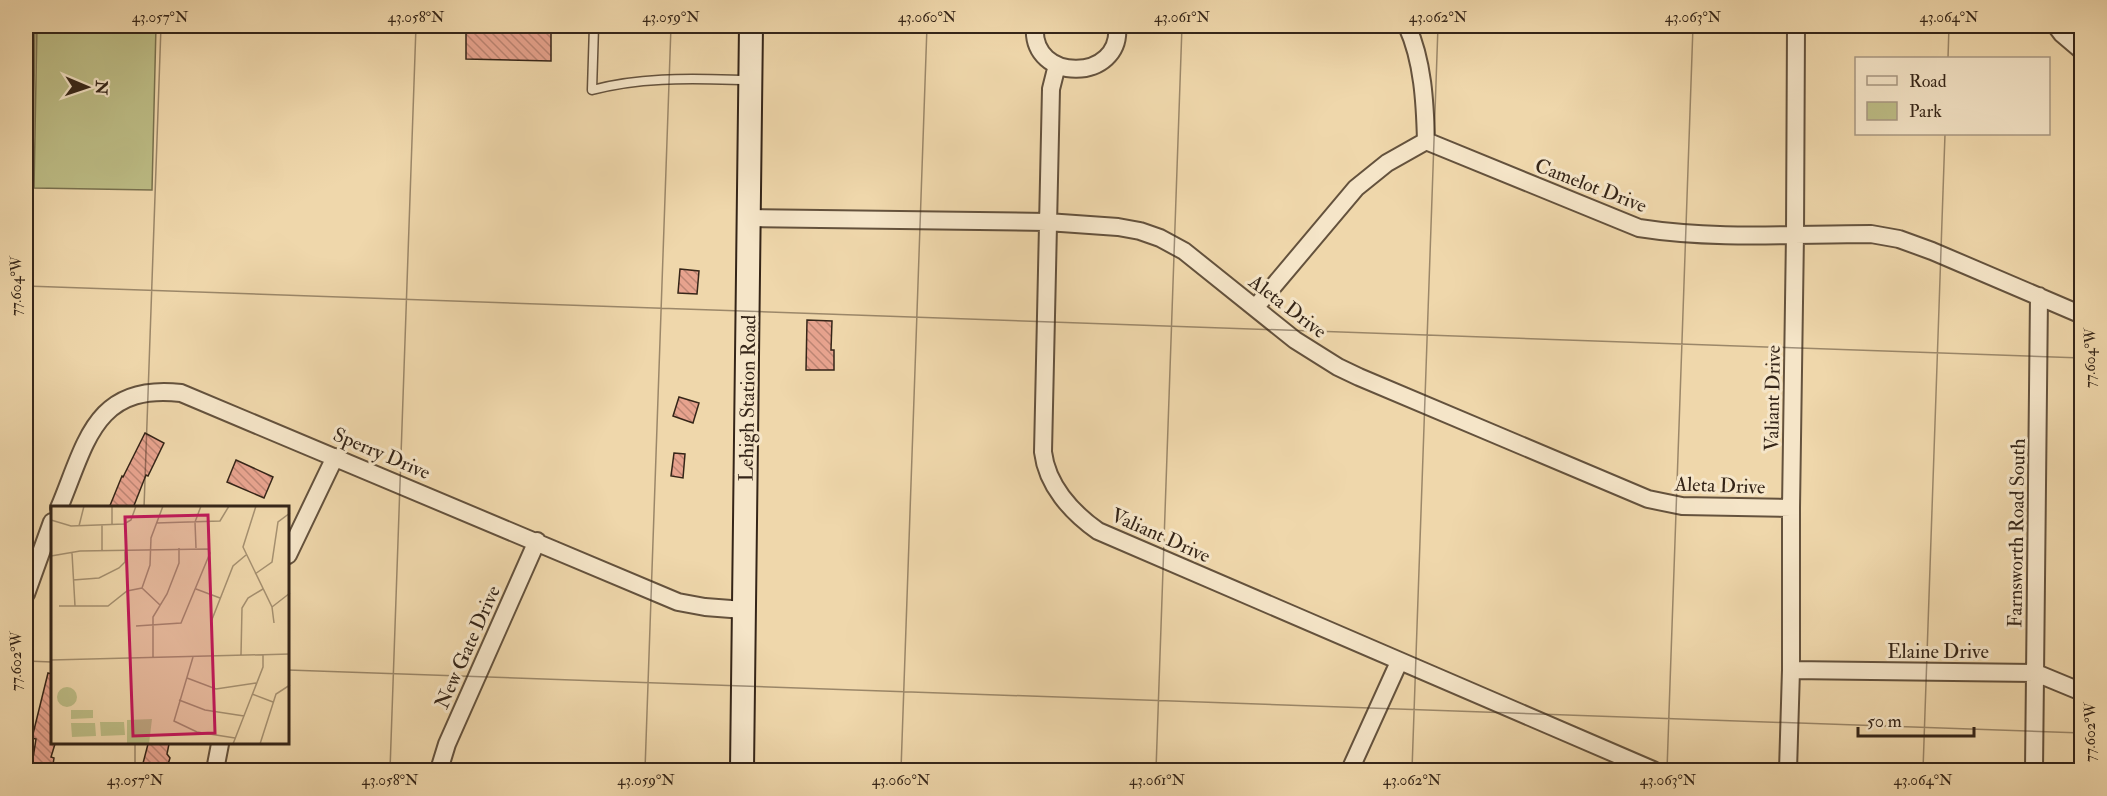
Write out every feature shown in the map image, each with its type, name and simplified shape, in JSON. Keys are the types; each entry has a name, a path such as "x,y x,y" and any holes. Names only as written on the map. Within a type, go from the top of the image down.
{"main road":[{"name":"Lehigh Station Road","path":"742,771 751,26"}],"street":[{"path":"1035,26 1034,32 1038,46 1046,57 1057,65 1077,69 1096,64 1107,56 1115,44 1117,26"},
{"path":"1255,308 1356,188 1387,163 1426,141 1425,106 1420,68 1407,26"},
{"name":"Valiant Drive","path":"1788,771 1796,234 1796,26"},
{"path":"2056,26 2070,43 2082,51"},
{"name":"Valiant Drive","path":"1057,65 1051,89 1043,452 1053,483 1068,504 1098,531 1653,771"},
{"name":"Camelot Drive","path":"1426,141 1639,228 1698,234 1871,234 1899,239 2082,315"},
{"name":"Aleta Drive","path":"748,218 1047,222 1118,227 1140,231 1160,238 1184,251 1295,340 1338,367 1647,499 1682,506 1791,507"},
{"name":"Farnsworth Road South","path":"2034,771 2039,296"},
{"name":"Sperry Drive","path":"60,506 97,422 114,405 142,394 165,391 181,393 678,602 744,610"},
{"path":"290,551 335,456"},
{"path":"26,594 51,525"},
{"name":"New Gate Drive","path":"439,771 447,744 537,541"},
{"path":"1350,771 1399,662"},
{"name":"Elaine Drive","path":"1791,670 2036,672 2082,692"},
{"path":"214,771 220,745"}],"lane":[{"path":"248,26 264,27"},
{"path":"594,26 592,90 615,84 656,79 751,80"}],"green space":[{"path":"26,26 35,26 33,154 26,154"},
{"path":"37,26 156,26 152,190 34,188"}],"building":[{"path":"466,26 551,26 551,61 466,59"},
{"path":"680,269 699,271 697,294 678,293"},
{"path":"807,320 832,321 831,350 834,350 834,370 806,370"},
{"path":"679,397 699,403 693,423 673,416"},
{"path":"145,433 164,443 148,476 146,475 134,506 110,506"},
{"path":"674,453 685,454 683,478 671,476"},
{"path":"236,460 273,477 264,498 227,482"},
{"path":"48,673 51,674 51,745 55,745 51,757 54,758 52,771 31,771 36,739 32,738"},
{"path":"148,745 169,745 167,754 170,758 166,771 141,771"}]}
